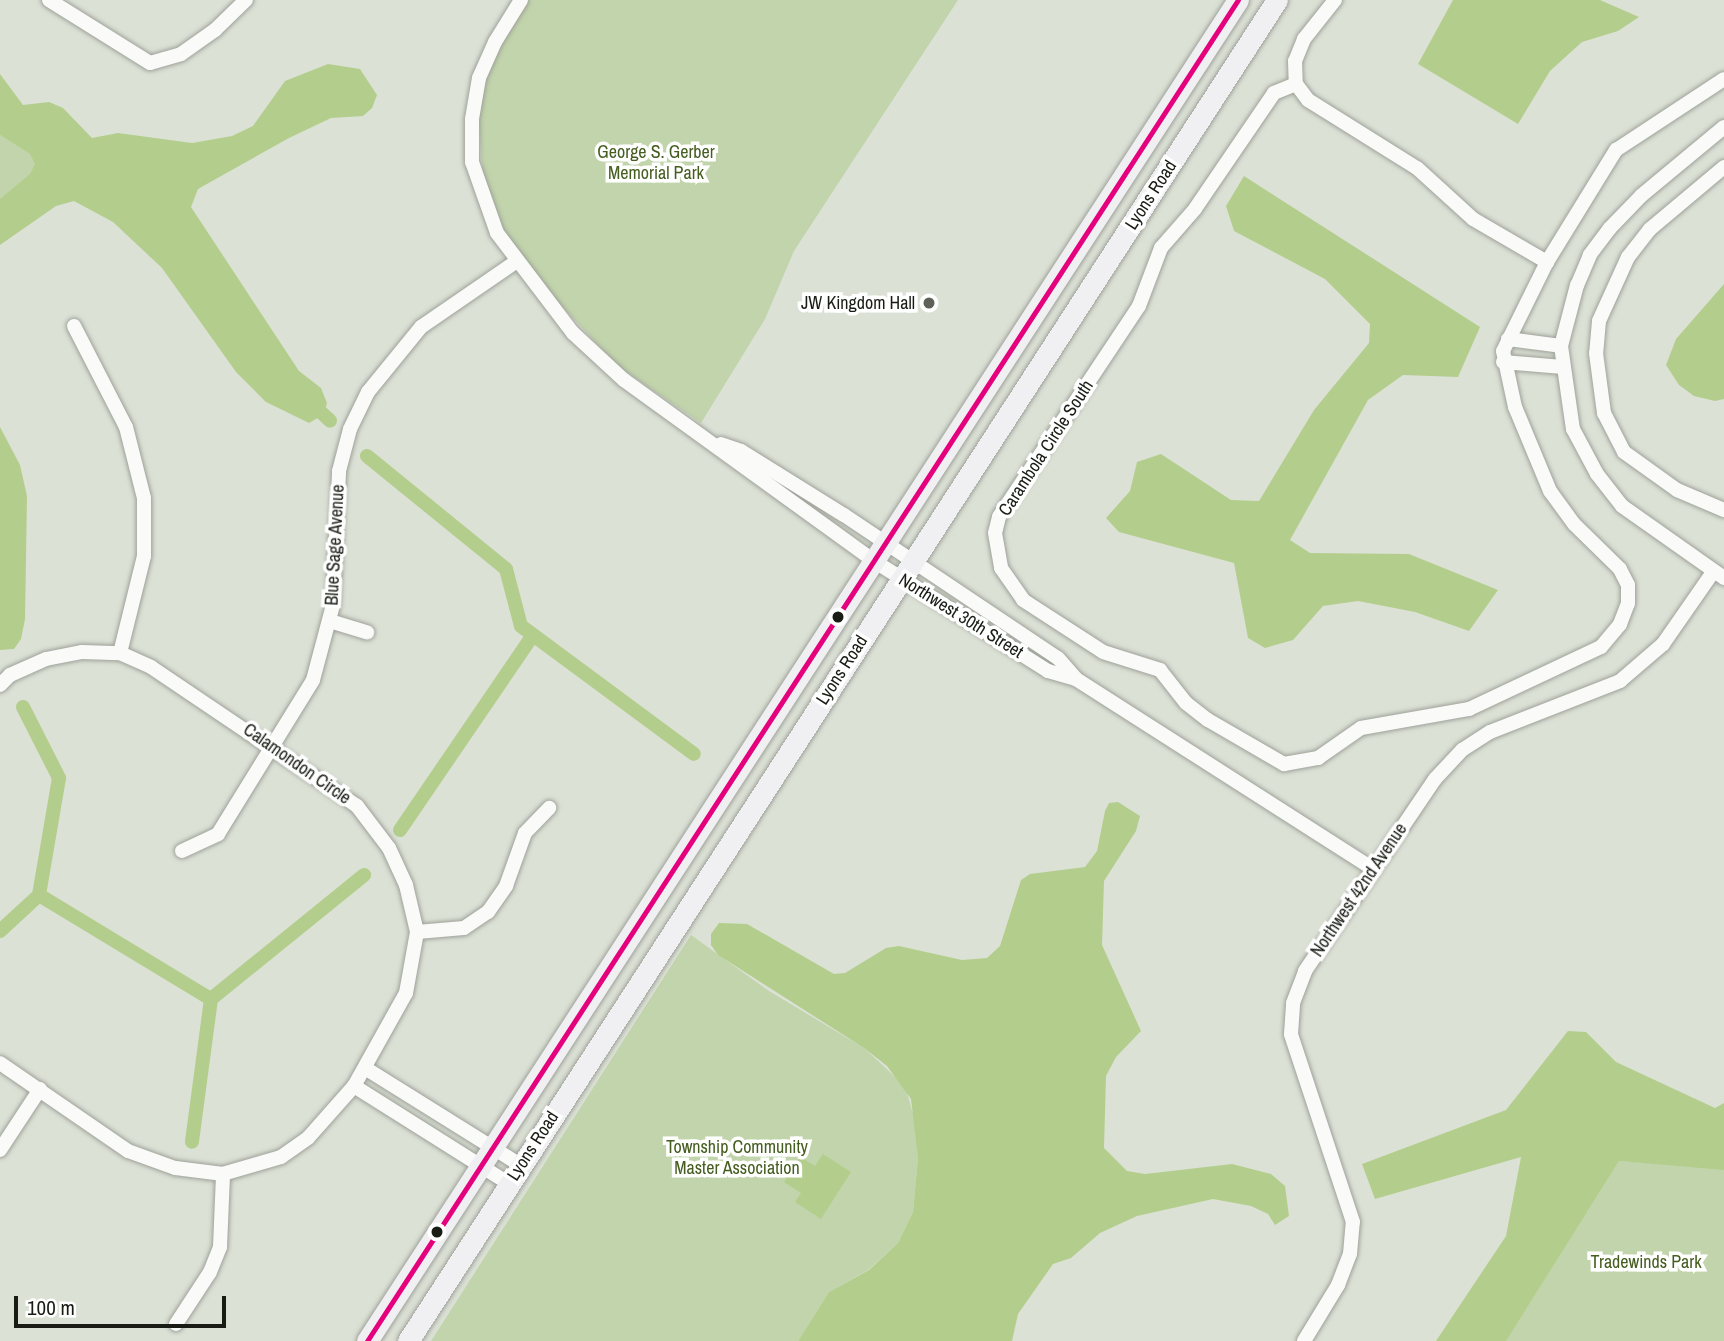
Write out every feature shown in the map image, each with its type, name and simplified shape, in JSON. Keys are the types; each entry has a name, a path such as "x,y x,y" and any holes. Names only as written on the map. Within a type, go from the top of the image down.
{"main road":[{"name":"Lyons Road","path":"367,1341 1238,0"},
{"name":"Lyons Road","path":"408,1341 1277,0"}],"street":[{"path":"49,0 150,62 181,54 215,30 246,0"},
{"name":"Northwest 30th Street","path":"521,0 479,78 472,119 472,162 482,201 517,261 573,333 624,380 716,443 756,477 880,552"},
{"path":"1335,0 1304,38 1295,61 1296,84 1308,100 1417,168 1473,219 1548,262"},
{"name":"Carambola Circle South","path":"1296,84 1275,93 1195,209 1161,248 1139,306 999,517 996,550 1008,584 1023,600 1102,652 1160,670 1186,703 1208,720 1284,764 1318,758 1361,728 1468,709 1601,647 1620,624 1628,603 1628,585 1620,569 1574,524 1550,491 1515,407 1503,362 1508,340 1548,262 1616,150 1724,79"},
{"path":"1719,575 1622,506 1597,474 1573,429 1561,346 1577,285 1590,255 1610,228 1641,196 1724,127"},
{"path":"1724,167 1650,229 1628,257 1598,321 1596,353 1604,413 1624,452 1677,490 1724,510"},
{"name":"Blue Sage Avenue","path":"182,851 218,834 313,680 330,621 340,471 350,429 368,392 421,327 517,261"},
{"path":"74,326 126,427 144,498 144,556 120,653"},
{"path":"1508,340 1561,346"},
{"path":"1503,362 1563,367"},
{"name":"Northwest 30th Street","path":"716,443 741,451 1048,671 1076,679 1373,869"},
{"name":"Northwest 42nd Avenue","path":"1304,1341 1338,1285 1350,1254 1353,1222 1346,1191 1291,1034 1293,1003 1305,971 1435,779 1462,750 1490,732 1620,681 1663,644 1719,575"},
{"path":"330,621 367,632"},
{"name":"Calamondon Circle","path":"0,685 10,675 46,659 82,652 120,653 152,667 272,745 357,806 389,848 405,885 417,932 406,993 365,1068 354,1086 299,1144 281,1157 223,1174 174,1168 128,1151 0,1063"},
{"path":"417,932 464,928 488,912 506,886 526,833 549,808"},
{"path":"365,1068 520,1165"},
{"path":"354,1086 509,1184"},
{"path":"0,1150 40,1089"},
{"path":"176,1324 210,1272 220,1247 223,1174"}],"green space":[{"name":"George S. Gerber Memorial Park","path":"528,0 958,0 794,251 765,319 701,423 618,366 557,301 485,206 477,89"},
{"path":"0,135 48,165 0,203"},
{"name":"Township Community Master Association","path":"691,935 769,991 864,1048 905,1086 916,1124 918,1158 913,1212 898,1243 868,1270 829,1292 798,1341 431,1341"},
{"name":"Tradewinds Park","path":"1619,1161 1724,1168 1724,1341 1505,1341"}],"shaded area":[{"path":"1453,0 1600,0 1639,17 1618,31 1582,42 1550,71 1518,124 1418,64"},
{"path":"328,64 360,69 377,95 372,108 363,116 331,118 289,138 198,189 191,207 299,371 321,388 327,403 323,415 309,423 266,402 236,372 162,268 113,222 74,201 56,206 0,245 0,199 30,174 35,164 30,154 0,135 0,74 23,105 49,102 63,108 92,138 118,133 192,143 232,136 253,126 285,81"},
{"path":"1244,176 1480,327 1458,377 1403,375 1368,400 1290,540 1310,553 1409,554 1498,590 1469,631 1415,612 1358,601 1323,606 1293,640 1265,648 1248,638 1234,563 1119,532 1106,518 1130,491 1137,462 1161,454 1231,500 1259,501 1314,410 1369,343 1370,324 1325,279 1234,231 1226,206"},
{"path":"1724,284 1724,399 1715,401 1694,396 1679,385 1666,365 1676,339"},
{"path":"0,427 20,465 27,496 25,619 21,639 14,649 0,650"},
{"path":"1118,802 1140,816 1136,831 1104,881 1102,945 1141,1031 1116,1057 1106,1076 1104,1148 1127,1171 1145,1174 1232,1164 1271,1174 1285,1186 1289,1216 1275,1225 1268,1214 1251,1206 1213,1199 1137,1216 1100,1233 1071,1258 1053,1264 1018,1314 1012,1341 798,1341 829,1292 869,1270 898,1243 913,1212 918,1158 911,1099 887,1066 864,1048 718,955 711,945 711,934 719,923 747,924 834,974 845,973 886,948 899,946 962,960 987,958 1000,946 1021,880 1030,874 1085,867 1097,851 1109,803"},
{"path":"1568,1031 1586,1032 1616,1062 1715,1108 1724,1103 1724,1170 1619,1161 1506,1341 1436,1341 1506,1236 1521,1157 1375,1199 1362,1164 1506,1110"},
{"path":"823,1154 851,1172 821,1219 795,1202 801,1193 784,1182 800,1157 815,1166"}],"waterway":[{"path":"311,403 330,421"},
{"path":"367,456 506,569 521,626 694,754"},
{"path":"400,830 533,635"},
{"path":"23,707 59,778 39,895 211,999 192,1142"},
{"path":"211,999 364,875"},
{"path":"0,931 39,895"}],"transit line":[{"path":"367,1341 1238,0"}],"place":[{"name":"JW Kingdom Hall","path":"929,303"}]}
